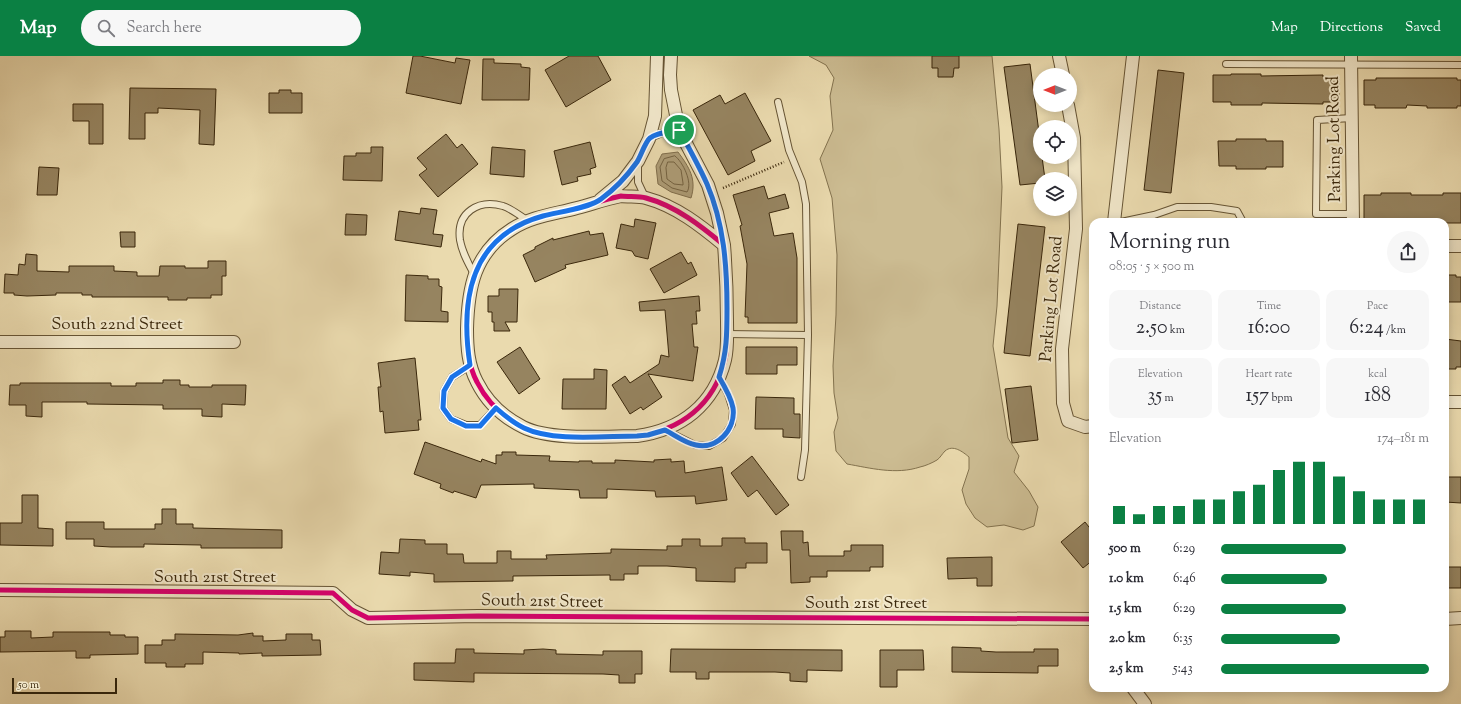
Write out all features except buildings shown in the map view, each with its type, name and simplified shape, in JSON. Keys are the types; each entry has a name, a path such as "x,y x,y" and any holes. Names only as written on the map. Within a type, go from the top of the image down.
{"street":[{"path":"600,201 623,181 638,161 649,138 655,116 657,56"},
{"path":"671,56 671,90 679,130 708,185 717,213 724,245 727,281 727,334 725,359 719,377 710,395 697,410 682,421 665,430 648,435 564,436 542,434 522,427 509,419 496,408 484,394 476,381 470,365 467,344 468,309 470,290 474,274 483,256 496,241 511,229 527,220 579,208 621,196 645,197 665,205 688,218 724,245"},
{"path":"1059,56 1062,68"},
{"path":"1114,218 1133,56"},
{"name":"Parking Lot Road","path":"1351,60 1353,218"},
{"name":"Parking Lot Road","path":"1069,112 1074,138 1076,229 1062,349 1063,403 1068,421 1085,428 1089,427"},
{"path":"1449,246 1461,246"},
{"name":"South 22nd Street","path":"0,342 234,342"},
{"path":"1449,402 1461,402"},
{"name":"South 21st Street","path":"0,590 333,593 352,610 368,618 486,616 1089,619"},
{"path":"1449,619 1461,618"},
{"path":"1136,692 1146,704"}],"lane":[{"path":"1226,64 1351,60 1461,65"},
{"path":"778,102 784,132 792,158 802,182 806,204 808,334 805,450 801,477"},
{"path":"1352,118 1317,120 1316,214 1353,218"},
{"path":"649,138 662,133 679,130"},
{"path":"638,161 638,182 645,197"},
{"path":"474,274 464,255 460,238 461,223 471,209 486,204 504,207 527,220"},
{"path":"1140,218 1177,207 1211,207 1237,211 1240,218"},
{"path":"727,334 808,334"},
{"path":"470,365 452,377 444,391 443,408 451,419 466,426 480,426 496,408"},
{"path":"665,430 695,445 709,446 723,438 732,424 733,410 728,394 719,377"}],"path":[{"path":"723,188 792,158"}],"shaded area":[{"path":"809,56 992,56 999,129 1002,187 997,306 993,346 1008,438 1019,456 1014,472 1029,491 1038,507 1034,526 1023,530 1004,525 987,527 975,518 966,504 962,490 969,469 969,457 958,450 951,448 948,449 937,460 924,466 892,471 847,464 836,451 834,432 838,418 834,393 833,366 837,255 832,198 820,159 833,130 830,96 834,78 826,65"}],"water":[{"path":"678,152 689,168 691,174 693,191 691,198 671,192 658,184 656,166 662,154"}],"cycle path":[{"path":"621,196 643,197 668,206 688,217 724,245 727,292 727,350 720,376 713,390 693,413 668,428 653,433 637,436 578,437 548,434 523,427 502,414 486,396 474,376 470,363 467,329 469,299 481,260 499,239 512,229 528,221 621,196"},
{"path":"0,590 333,593 352,610 368,618 478,616 1089,619"}],"route":[{"path":"679,130 708,185 717,213 724,245 727,281 727,340 725,359 719,377 728,394 733,410 732,424 723,438 709,446 695,445 665,430 648,435 637,436 564,436 542,434 522,427 509,419 496,408 480,426 466,426 451,419 443,408 444,391 452,377 470,365 467,344 470,290 474,274 483,256 496,241 511,229 527,220 579,208 600,201 623,181 638,161 649,138 662,133 679,130"}]}
